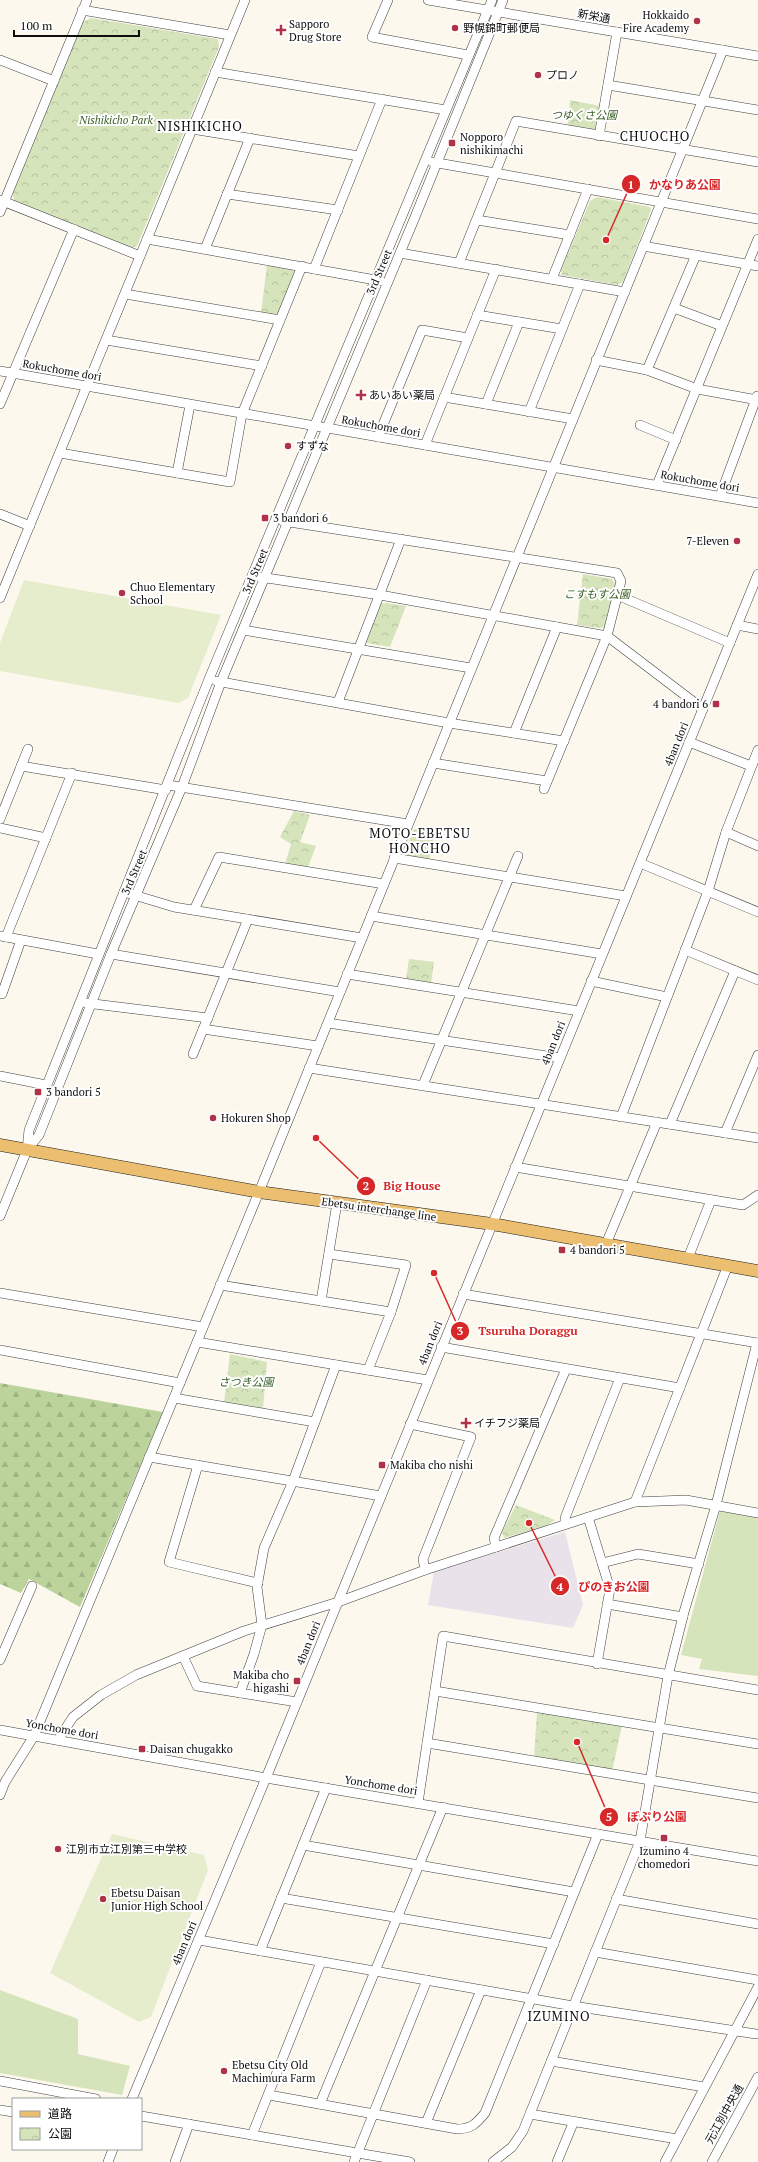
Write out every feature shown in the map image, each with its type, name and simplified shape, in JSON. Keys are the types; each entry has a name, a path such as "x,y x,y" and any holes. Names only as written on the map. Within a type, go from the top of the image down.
{"main road":[{"name":"Ebetsu interchange line","path":"0,1145 259,1192 492,1224 758,1270"}],"street":[{"path":"0,212 2,201 87,0"},
{"path":"0,598 245,0"},
{"path":"388,0 372,38 468,55"},
{"name":"新栄通","path":"428,0 758,56"},
{"name":"3rd Street","path":"27,1150 29,1130 98,954 252,575 492,0"},
{"name":"3rd Street","path":"0,1216 27,1150 39,1135 111,954 137,896 182,787 221,682 400,253 502,0"},
{"path":"82,10 230,35"},
{"path":"599,136 617,32"},
{"path":"0,1795 5,1782 34,1736 259,1192 596,360 724,50"},
{"path":"0,60 54,81"},
{"path":"215,72 446,110"},
{"path":"608,85 758,110"},
{"path":"314,269 382,100"},
{"path":"459,263 516,122 758,162"},
{"path":"192,129 359,156"},
{"path":"205,249 250,138"},
{"path":"425,160 758,219"},
{"path":"552,279 588,190"},
{"path":"227,194 338,210"},
{"path":"2,201 140,256"},
{"path":"476,220 570,235"},
{"path":"0,404 74,230"},
{"path":"148,238 388,282"},
{"path":"657,485 758,239"},
{"path":"643,246 758,266"},
{"path":"400,253 625,292"},
{"path":"647,370 696,255"},
{"path":"60,453 230,482 242,414 302,266"},
{"path":"425,445 496,269"},
{"path":"529,412 580,284"},
{"path":"125,294 280,320"},
{"path":"674,308 722,326"},
{"path":"477,315 562,329"},
{"path":"486,404 519,322"},
{"path":"378,437 422,330 468,338"},
{"path":"106,340 262,366"},
{"path":"596,360 647,370 697,389 757,398 720,496"},
{"name":"Rokuchome dori","path":"0,371 314,427 758,503"},
{"path":"444,397 573,419"},
{"path":"177,473 190,405"},
{"path":"640,425 676,440"},
{"path":"0,514 30,526"},
{"path":"276,519 288,523 617,573 621,581 607,636 546,785 433,763"},
{"path":"338,702 402,540"},
{"name":"4ban dori","path":"132,2098 266,1778 758,574"},
{"path":"252,575 380,595 607,636 703,709"},
{"path":"617,595 730,643"},
{"path":"737,625 758,629"},
{"path":"514,734 557,627"},
{"path":"243,630 471,668"},
{"path":"209,680 449,723 564,741"},
{"path":"689,742 752,766"},
{"path":"0,819 28,749"},
{"path":"621,1117 708,891 726,832 758,750"},
{"path":"21,766 167,787 182,787 408,824"},
{"path":"72,773 46,838 3,936 98,954"},
{"path":"0,828 46,838"},
{"path":"726,832 758,846"},
{"path":"423,1086 518,856"},
{"path":"194,910 219,857 384,884"},
{"path":"394,858 508,878 626,896"},
{"path":"640,863 758,912"},
{"path":"124,892 174,907 362,938"},
{"path":"371,916 602,954"},
{"path":"193,1054 248,919"},
{"path":"0,994 2,994 21,940"},
{"path":"685,950 758,980"},
{"path":"111,954 340,992"},
{"path":"670,1124 734,970"},
{"path":"347,974 579,1011"},
{"path":"591,981 667,997"},
{"path":"79,1002 208,1018"},
{"path":"328,1022 441,1041 560,1058"},
{"path":"203,1029 318,1046"},
{"path":"725,1133 758,1055"},
{"path":"309,1068 758,1138"},
{"path":"0,1076 46,1085"},
{"path":"606,1244 657,1122"},
{"path":"515,1167 743,1205 758,1195"},
{"path":"688,1258 711,1200"},
{"path":"321,1301 337,1203"},
{"path":"329,1254 406,1265 391,1312 368,1370"},
{"path":"634,1502 728,1265"},
{"path":"220,1285 391,1312"},
{"path":"0,1293 203,1327"},
{"path":"463,1294 702,1332 757,1343 716,1505 683,1617 668,1676 640,1841 523,2131 512,2147 493,2162"},
{"path":"197,1342 428,1380"},
{"path":"442,1348 680,1388"},
{"path":"0,1350 180,1383"},
{"path":"240,1693 254,1654 262,1625 258,1583 264,1548 293,1481 336,1365"},
{"path":"496,1547 494,1538 566,1369"},
{"path":"565,1524 565,1518 620,1378"},
{"path":"174,1398 315,1422"},
{"path":"410,1424 471,1437 423,1559 425,1570"},
{"path":"149,1457 380,1496"},
{"path":"198,1465 169,1562 258,1583"},
{"path":"58,1740 73,1717 101,1695 136,1675 262,1625 338,1602 425,1570 565,1524 634,1502 686,1500 758,1513"},
{"path":"588,1517 610,1589 597,1664"},
{"path":"602,1563 638,1554 699,1564"},
{"path":"0,1660 32,1586"},
{"path":"607,1604 683,1617"},
{"path":"418,1803 443,1636 597,1664 758,1690"},
{"path":"183,1656 197,1686 297,1702"},
{"path":"435,1692 758,1744"},
{"name":"Yonchome dori","path":"0,1730 266,1778 758,1861"},
{"path":"427,1743 758,1798"},
{"path":"260,1951 326,1788"},
{"path":"320,2104 442,1807"},
{"path":"269,2095 457,2129 466,2129 475,2126 485,2113 598,1834"},
{"path":"303,1845 574,1892"},
{"path":"282,1898 396,1919 554,1944"},
{"path":"616,1899 758,1924"},
{"path":"199,1940 573,2006 734,2032 756,2034"},
{"path":"595,1952 758,1980"},
{"path":"252,2135 322,1962"},
{"path":"354,2162 427,1980"},
{"path":"664,2162 758,1987"},
{"path":"426,2123 481,1990"},
{"path":"551,2061 704,2087"},
{"name":"元江別中央通","path":"712,2162 758,2078"},
{"path":"0,2081 91,2098"},
{"path":"0,2110 12,2112"},
{"path":"530,2114 677,2139"},
{"path":"142,2116 410,2162"},
{"path":"557,2162 574,2122"},
{"path":"175,2162 189,2124"},
{"path":"108,2162 113,2150"}],"shaded area":[{"path":"565,1532 583,1605 573,1628 428,1605 434,1571"}],"green space":[{"name":"Nishikicho Park","path":"91,18 218,39 219,47 137,246 130,248 14,201 13,193 83,22"},
{"name":"つゆくさ公園","path":"570,100 600,106 595,130 568,125"},
{"path":"597,197 650,207 651,210 623,282 617,285 562,275 561,270 590,201"},
{"path":"267,265 293,270 294,273 279,313 274,315 261,313"},
{"name":"こすもす公園","path":"583,574 612,579 615,584 605,627 599,628 577,625"},
{"path":"24,580 221,615 188,698 179,703 0,671 0,643"},
{"path":"386,603 406,606 390,647 367,643 366,639 380,604"},
{"path":"294,811 310,815 300,842 316,846 308,867 285,864 291,844 280,837"},
{"path":"414,829 435,832 429,860 408,856 405,850"},
{"path":"409,959 434,962 431,983 406,980"},
{"name":"さつき公園","path":"230,1354 267,1362 263,1408 224,1403"},
{"path":"0,1383 163,1412 80,1607 29,1579 21,1593 0,1584"},
{"path":"516,1505 555,1520 546,1526 504,1538 502,1532"},
{"path":"720,1511 758,1518 758,1676 699,1669 702,1659 681,1655"},
{"path":"537,1712 622,1725 612,1772 534,1758"},
{"path":"112,1834 204,1855 208,1870 151,2017 139,2022 50,1973"},
{"path":"0,1990 78,2019 78,2054 130,2066 122,2095 0,2073"}],"place":[{"name":"Hokkaido Fire Academy","path":"697,21"},
{"name":"野幌錦町郵便局","path":"455,28"},
{"name":"Sapporo Drug Store","path":"281,30"},
{"name":"プロノ","path":"538,75"},
{"name":"Nopporo nishikimachi","path":"452,143"},
{"name":"かなりあ公園","path":"606,240"},
{"name":"あいあい薬局","path":"361,395"},
{"name":"すずな","path":"288,446"},
{"name":"3 bandori 6","path":"265,518"},
{"name":"7-Eleven","path":"737,541"},
{"name":"Chuo Elementary School","path":"122,593"},
{"name":"4 bandori 6","path":"716,704"},
{"name":"3 bandori 5","path":"38,1092"},
{"name":"Hokuren Shop","path":"213,1118"},
{"name":"Big House","path":"316,1138"},
{"name":"4 bandori 5","path":"562,1250"},
{"name":"Tsuruha Doraggu","path":"434,1273"},
{"name":"イチフジ薬局","path":"466,1423"},
{"name":"Makiba cho nishi","path":"382,1465"},
{"name":"ぴのきお公園","path":"529,1523"},
{"name":"Makiba cho higashi","path":"297,1681"},
{"name":"ぽぷり公園","path":"577,1742"},
{"name":"Daisan chugakko","path":"142,1749"},
{"name":"Izumino 4 chomedori","path":"664,1838"},
{"name":"江別市立江別第三中学校","path":"58,1849"},
{"name":"Ebetsu Daisan Junior High School","path":"103,1899"},
{"name":"Ebetsu City Old Machimura Farm","path":"224,2071"}],"district":[{"name":"NISHIKICHO","path":"200,126"},
{"name":"CHUOCHO","path":"655,136"},
{"name":"MOTO-EBETSU HONCHO","path":"420,840"},
{"name":"IZUMINO","path":"559,2016"}]}
